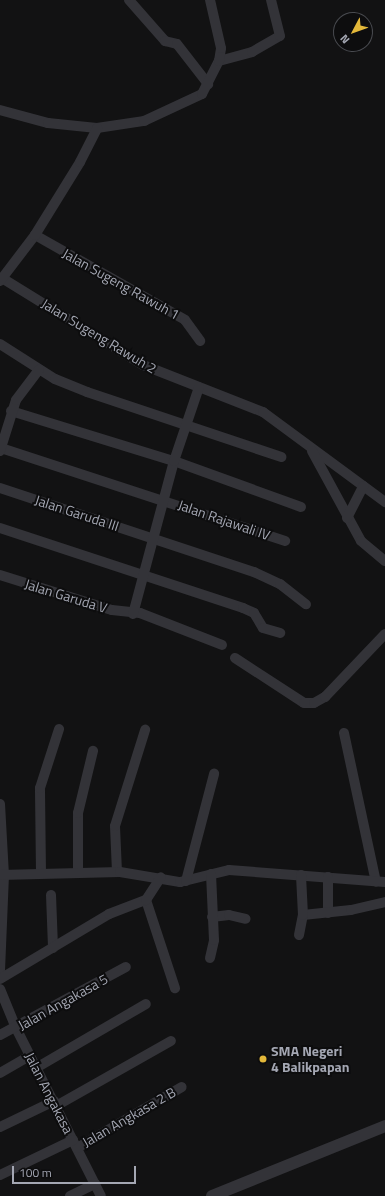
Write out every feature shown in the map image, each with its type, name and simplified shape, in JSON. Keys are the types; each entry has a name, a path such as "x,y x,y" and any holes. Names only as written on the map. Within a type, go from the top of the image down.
{"street":[{"path":"129,0 165,41 177,44 208,84"},
{"path":"0,110 48,123 97,128 144,121 202,94 219,61 221,48 210,0"},
{"path":"219,61 252,52 280,36 271,0"},
{"path":"1,279 35,235 80,162 97,128"},
{"name":"Jalan Sugeng Rawuh 1","path":"35,235 185,320 200,341"},
{"name":"Jalan Sugeng Rawuh 2","path":"1,279 143,365 263,412 385,502"},
{"path":"0,344 39,370 87,392 281,457"},
{"path":"0,450 7,412 39,370"},
{"path":"133,614 155,537 174,461 199,387"},
{"path":"7,412 174,461 301,507"},
{"path":"309,446 348,518 366,546 385,561"},
{"name":"Jalan Rajawali IV","path":"0,450 164,501 284,541"},
{"path":"348,518 363,486"},
{"name":"Jalan Garuda III","path":"0,488 155,537 271,579 306,604"},
{"path":"0,528 144,574 250,611 264,628 280,633"},
{"name":"Jalan Garuda V","path":"0,575 133,614 140,613 222,645"},
{"path":"236,658 304,703 314,703 324,697 385,634"},
{"path":"40,873 40,788 59,729"},
{"path":"117,872 116,826 145,730"},
{"path":"2,877 40,873 117,872 160,881 186,881 229,870 302,874 383,883 344,733"},
{"path":"78,873 78,813 93,751"},
{"path":"186,881 214,774"},
{"path":"0,804 2,877 0,970"},
{"path":"210,958 214,940 211,914 211,874"},
{"path":"299,935 303,915 302,874"},
{"path":"328,878 328,913"},
{"path":"0,979 109,914 147,899 160,881"},
{"path":"51,894 53,948"},
{"path":"147,899 175,988"},
{"path":"303,915 328,913 385,902"},
{"path":"211,914 229,915 246,919"},
{"name":"Jalan Angakasa 5","path":"0,1035 16,1028 126,967"},
{"name":"Jalan Angakasa","path":"0,989 16,1028 101,1196"},
{"path":"36,1068 146,1004"},
{"path":"0,1127 55,1103 171,1041"},
{"path":"0,1073 30,1056"},
{"name":"Jalan Angkasa 2 B","path":"0,1175 75,1144 182,1087"},
{"path":"212,1196 385,1126"},
{"path":"70,1196 95,1184"}],"place":[{"name":"SMA Negeri 4 Balikpapan","path":"263,1059"}]}
